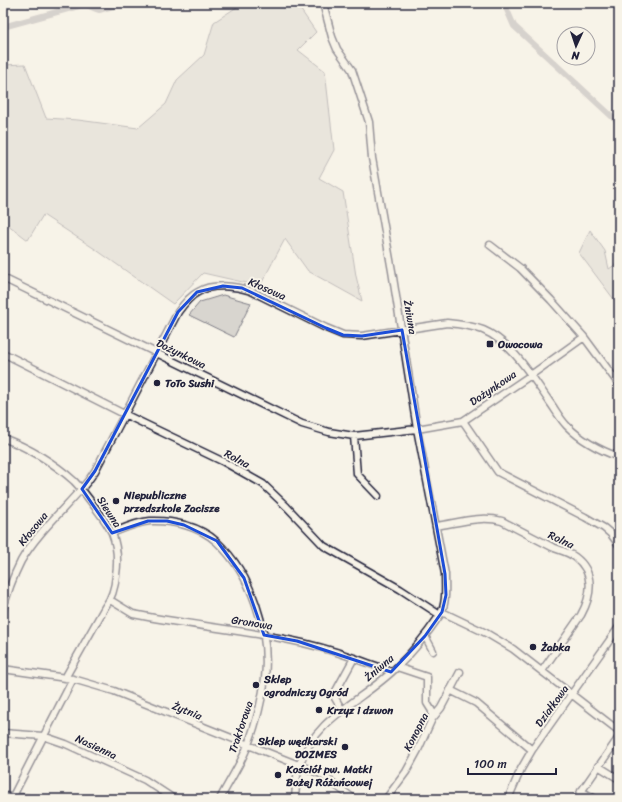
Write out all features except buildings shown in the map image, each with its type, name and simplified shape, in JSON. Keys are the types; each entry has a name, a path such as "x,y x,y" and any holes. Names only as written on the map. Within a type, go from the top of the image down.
{"street":[{"name":"Żniwna","path":"295,799 299,766 310,743 322,727 397,667 425,636 441,613 446,595 436,526 417,429 402,330 372,158 369,122 352,70 337,49 332,37 323,3"},
{"path":"490,245 520,268 551,300 584,337 618,383"},
{"name":"Dożynkowa","path":"3,278 302,424 329,432 354,436 417,429 462,421 531,375 584,337"},
{"name":"Kłosowa","path":"3,610 9,589 31,546 82,489 95,471 178,312 197,292 201,290 223,286 233,286 251,291 343,335 362,336 447,323 460,324 484,330 512,351 531,375 566,425 593,447 619,457"},
{"name":"Rolna","path":"3,353 224,462 263,484 324,546 441,613 499,641 573,694 619,731"},
{"path":"462,421 498,472 604,528 619,544"},
{"path":"354,436 356,474 378,496"},
{"name":"Siewna","path":"3,438 24,447 52,464 74,481 82,489 112,533 118,566 110,600 65,678"},
{"name":"Rolna","path":"436,526 483,518 502,521 573,556 584,566 589,581 589,596 586,606 542,671"},
{"name":"Traktorowa","path":"112,533 129,526 148,521 167,521 184,525 200,532 216,542 232,558 252,594 264,635 266,660 265,677 262,696 248,746 220,799"},
{"name":"Gronowa","path":"110,600 133,614 297,641 354,658 391,672"},
{"name":"Działkowa","path":"508,799 521,769 532,750 619,627"},
{"path":"425,636 433,651"},
{"name":"Żniwna","path":"342,710 335,698 336,691 354,658"},
{"path":"397,667 428,677 427,703 432,711 432,718"},
{"name":"Żytnia","path":"3,668 74,679 114,691 321,774 354,799"},
{"name":"Konopna","path":"386,799 406,772 418,750 432,718 441,708 460,672"},
{"path":"13,796 74,679"},
{"path":"450,690 476,704 532,750"},
{"name":"Nasienna","path":"3,733 43,736 66,744 145,780 174,799"},
{"path":"576,799 619,737"},
{"path":"598,766 619,779"},
{"path":"581,791 595,799"},
{"path":"3,796 33,799"}],"highlighted area":[{"path":"223,286 242,288 343,335 362,336 402,330 445,574 446,595 442,612 425,636 391,672 297,641 264,635 244,578 217,541 184,525 167,521 148,521 112,533 82,489 95,471 178,312 197,292"}],"shaded area":[{"path":"243,3 296,3 316,32 298,50 325,71 334,150 319,178 343,192 356,276 362,301 308,271 285,239 260,286 203,273 173,304 95,249 43,215 28,240 3,221 3,65 25,64 46,118 78,120 138,128 166,104 177,80 204,55 214,22"},
{"path":"590,230 605,251 609,269 619,262 619,306 579,253"},
{"path":"223,295 251,303 234,337 189,315 200,302"}],"waterway":[{"path":"3,27 79,6 88,6 99,10 124,3"},
{"path":"504,3 514,26 619,123"}],"place":[{"name":"Owocowa","path":"490,344"},
{"name":"ToTo Sushi","path":"157,383"},
{"name":"Niepubliczne przedszkole Zacisze","path":"116,501"},
{"name":"Żabka","path":"533,647"},
{"name":"Sklep ogrodniczy Ogród","path":"256,685"},
{"name":"Krzyz i dzwon","path":"319,710"},
{"name":"Sklep wędkarski DOZMES","path":"345,747"},
{"name":"Kościół pw. Matki Bożej Różańcowej","path":"278,775"}]}
